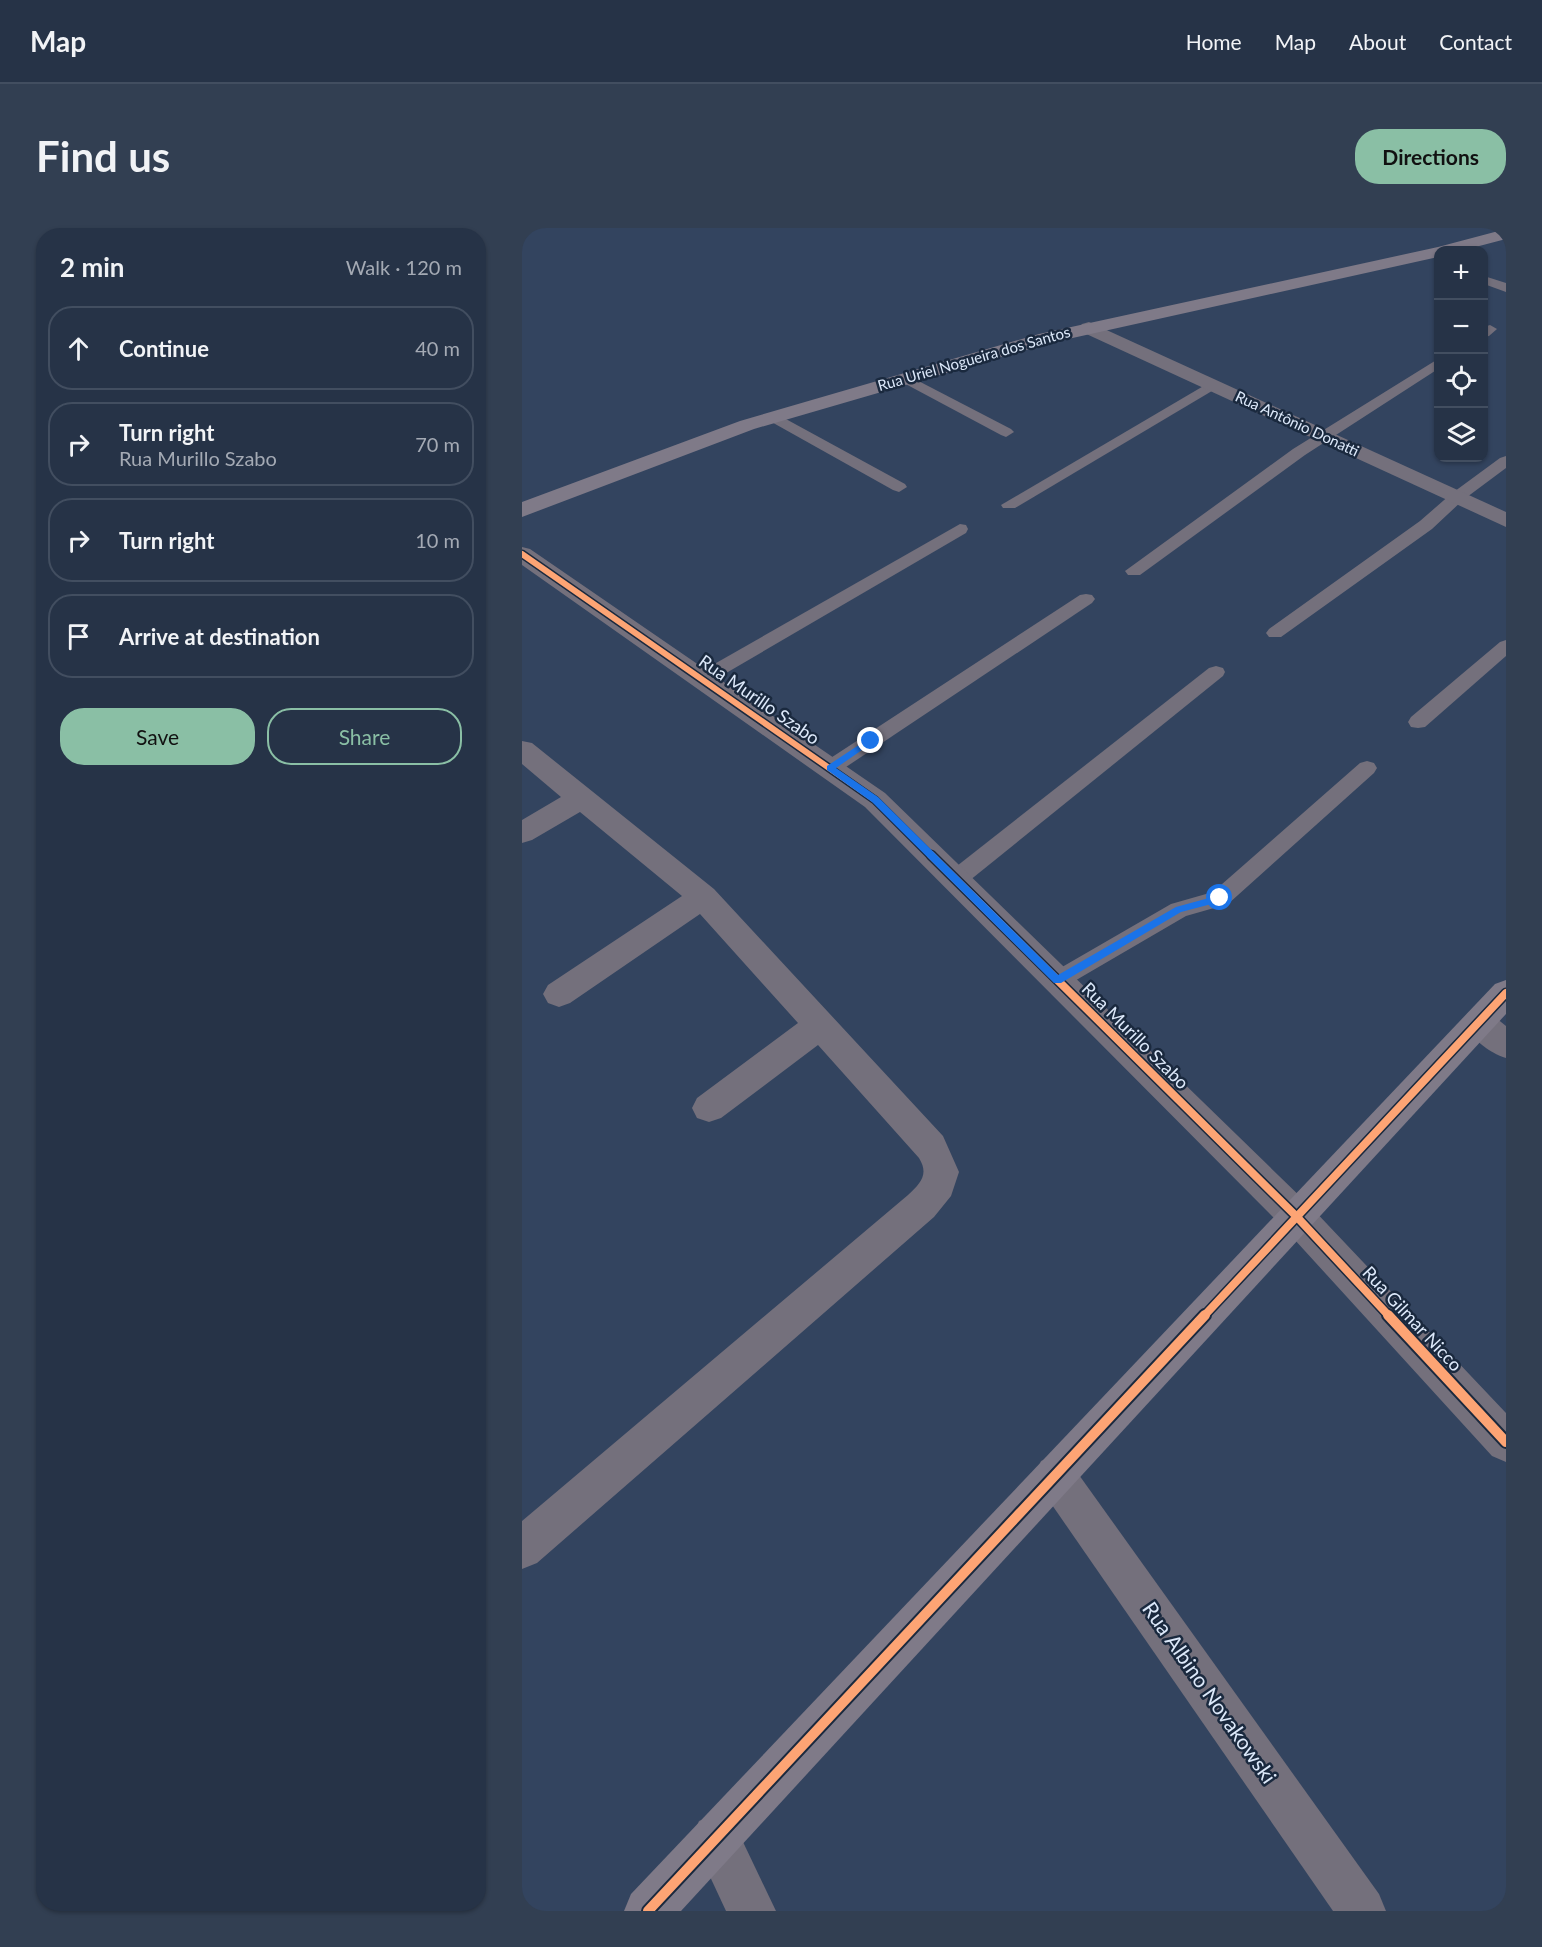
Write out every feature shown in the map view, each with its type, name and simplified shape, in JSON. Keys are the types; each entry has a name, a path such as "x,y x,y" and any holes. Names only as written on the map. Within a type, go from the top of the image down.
{"street":[{"name":"Rua Uriel Nogueira dos Santos","path":"1461,246 1506,234"},
{"name":"Rua Uriel Nogueira dos Santos","path":"522,510 772,417 905,378 1089,328 1434,253"},
{"name":"Rua Antônio Donatti","path":"1089,328 1506,520"},
{"name":"Rua Murillo Szabo","path":"522,554 875,800 1297,1217"},
{"path":"522,750 703,897 931,1147 940,1161 942,1177 935,1192 522,1548"},
{"path":"522,833 581,798"},
{"path":"559,994 703,897"},
{"path":"648,1911 1297,1217 1492,1033 1506,993"},
{"path":"709,1108 820,1025"},
{"name":"Rua Gilmar Nicco","path":"1297,1217 1506,1442"},
{"name":"Rua Albino Novakowski","path":"1055,1474 1362,1911"},
{"path":"716,1838 752,1911"}],"lane":[{"path":"1488,281 1506,288"},
{"path":"1134,571 1324,436 1434,366"},
{"path":"905,378 1006,432"},
{"path":"1009,505 1212,385"},
{"path":"772,417 899,488"},
{"path":"1275,633 1426,525 1456,497 1506,461"},
{"path":"702,679 960,529"},
{"path":"830,768 1086,599"},
{"path":"1418,722 1506,646"},
{"path":"956,879 1216,672"},
{"path":"1058,980 1179,910 1220,898 1367,768"}],"cycle path":[{"path":"522,554 875,800 1297,1217 1506,1442"},
{"path":"648,1911 1506,993"}],"route":[{"path":"871,741 830,768 875,800 1058,980 1179,910 1220,898"}]}
